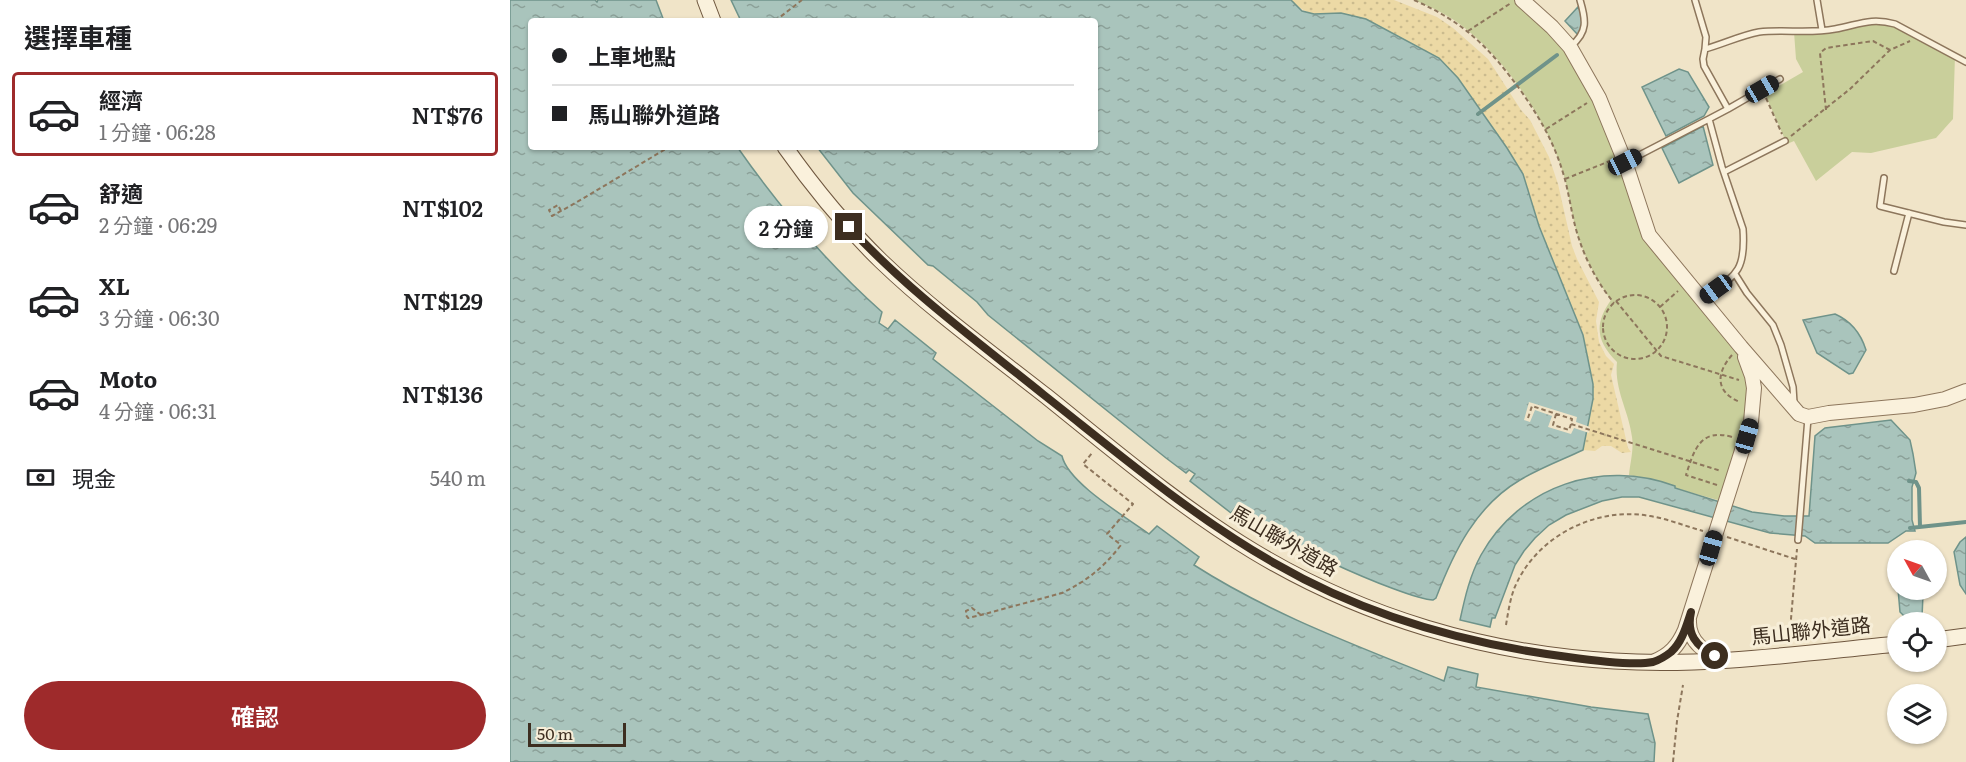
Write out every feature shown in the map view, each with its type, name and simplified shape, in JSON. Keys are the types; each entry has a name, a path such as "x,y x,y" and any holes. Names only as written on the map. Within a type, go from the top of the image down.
{"main road":[{"path":"705,0 712,18"},
{"name":"馬山聯外道路","path":"787,150 836,213 904,282 1078,422 1195,512 1252,550 1305,580 1399,619 1454,636 1493,646 1536,653 1615,662 1725,660 1887,645"},
{"path":"1947,639 1966,636"}],"street":[{"path":"1517,1 1552,27 1570,47 1599,98 1619,161 1649,236 1702,300 1752,376 1754,404 1747,436 1724,494 1691,612 1678,649 1679,653 1687,659 1696,661"},
{"path":"1737,350 1802,416 1925,404 1966,391"},
{"path":"1691,612 1689,629 1696,644 1725,660"},
{"path":"1653,662 1668,654 1681,638"}],"lane":[{"path":"1570,47 1577,41 1585,26 1580,0"},
{"path":"1695,0 1706,37 1704,66 1728,109"},
{"path":"1817,0 1822,30"},
{"path":"1705,49 1758,33 1836,29 1862,21 1884,21 1895,24 1966,62"},
{"path":"1619,161 1709,119 1780,79"},
{"path":"1702,300 1736,274 1742,261 1743,229 1709,119"},
{"path":"1724,172 1785,141"},
{"path":"1884,178 1880,206 1966,225"},
{"path":"1894,272 1909,213"},
{"path":"1736,274 1747,293 1773,325 1793,387 1795,408"},
{"path":"1798,540 1808,417"}],"path":[{"path":"779,18 802,0"},
{"path":"1414,0 1444,14 1468,31 1490,51 1525,98 1546,129 1557,154 1579,240 1599,281 1661,356 1744,382"},
{"path":"1468,31 1517,1"},
{"path":"1765,94 1785,141 1826,110 1866,75 1890,50 1921,38"},
{"path":"1826,110 1820,53 1826,48 1873,41 1890,50"},
{"path":"1546,129 1590,102"},
{"path":"561,211 558,205 549,210 552,216 567,208 664,150"},
{"path":"1565,179 1619,161"},
{"path":"1660,307 1681,289"},
{"path":"1630,296 1640,296 1650,299 1660,307 1665,314 1667,325 1666,335 1657,350 1645,358 1635,360 1615,353 1608,345 1603,336 1602,325 1605,314 1615,302 1630,296"},
{"path":"1737,350 1722,367 1721,385 1734,400 1746,403"},
{"path":"1528,418 1532,406 1572,419 1569,430 1553,425 1556,414"},
{"path":"1571,424 1726,473"},
{"path":"1724,494 1686,475 1697,445 1708,436 1719,434 1737,438"},
{"path":"981,615 972,608 967,611 969,617 981,615 1062,593 1074,587 1096,573 1121,545 1107,534 1132,504 1083,464 1098,446"},
{"path":"981,615 1062,593 1086,581 1122,545 1108,534 1130,508"},
{"path":"1506,625 1514,589 1528,563 1545,546 1570,528 1597,519 1634,514 1714,529 1796,559"},
{"path":"1788,655 1798,540"},
{"path":"1673,762 1683,685"}],"green space":[{"path":"1415,0 1522,0 1578,60 1649,235 1741,347 1754,388 1725,502 1675,488 1664,482 1629,475 1632,437 1618,382 1617,362 1605,347 1600,332 1602,317 1611,300 1593,271 1582,247 1564,176 1546,131 1518,84 1482,44 1463,27"},
{"path":"1884,21 1955,55 1953,119 1936,138 1871,153 1852,152 1816,181 1794,141 1787,144 1765,94 1803,72 1796,59 1794,32"}],"sand":[{"path":"1291,0 1394,0 1437,17 1488,59 1530,120 1549,157 1558,184 1572,246 1599,302 1596,321 1599,342 1606,356 1614,364 1611,375 1628,448 1631,452 1622,453 1611,446 1602,446 1595,451 1583,450 1593,399 1583,335 1539,226 1523,174 1480,108 1341,13 1314,14 1303,10"}],"water":[{"path":"510,0 595,0 597,2 598,0 656,0 663,18 528,18 528,150 739,150 805,234 882,312 879,323 888,329 895,320 936,353 933,359 1038,441 1062,456 1075,477 1099,499 1149,534 1157,526 1199,557 1194,565 1285,614 1444,681 1448,667 1478,674 1476,687 1591,707 1648,714 1655,743 1654,762 510,762"},
{"path":"731,0 1291,0 1302,11 1314,14 1341,13 1366,19 1439,58 1458,78 1523,174 1539,226 1583,335 1593,384 1593,399 1583,450 1520,480 1491,503 1468,531 1433,600 1393,589 1330,562 1270,531 1237,505 1231,513 1190,481 1195,474 1189,470 1186,473 1166,458 988,315 977,302 933,266 928,265 853,193 819,150 1098,150 1098,18 740,18"},
{"path":"1578,7 1582,21 1578,35 1565,21"},
{"path":"1679,69 1688,72 1709,107 1704,116 1666,136 1642,87"},
{"path":"1703,126 1713,165 1679,183 1662,148"},
{"path":"1835,314 1855,329 1866,350 1853,373 1849,374 1817,353 1803,320"},
{"path":"1891,420 1910,440 1916,473 1912,487 1912,520 1915,531 1906,531 1892,540 1887,540 1887,543 1815,543 1805,536 1770,533 1639,497 1622,497 1602,501 1566,515 1549,525 1535,538 1515,565 1490,627 1460,620 1471,578 1481,555 1498,531 1518,511 1540,495 1565,484 1592,478 1619,476 1647,478 1752,512 1809,516 1815,436 1825,428"},
{"path":"1966,537 1966,594 1960,585 1954,552"},
{"path":"1899,600 1923,600 1922,612 1900,612"}],"pier":[{"path":"1529,402 1577,417 1576,422 1590,427 1589,433 1574,428 1571,434 1548,427 1552,416 1535,410 1530,422 1524,420"}],"waterway":[{"path":"1478,114 1557,55"},
{"path":"1909,481 1916,482 1919,488 1920,527"},
{"path":"1910,528 1966,522"}],"route":[{"path":"849,227 882,262 919,294 1078,422 1195,512 1252,550 1305,580 1379,612 1475,642 1517,650 1615,662 1653,662 1662,658 1676,647 1691,612 1689,629 1691,636 1696,644 1715,656"}]}
